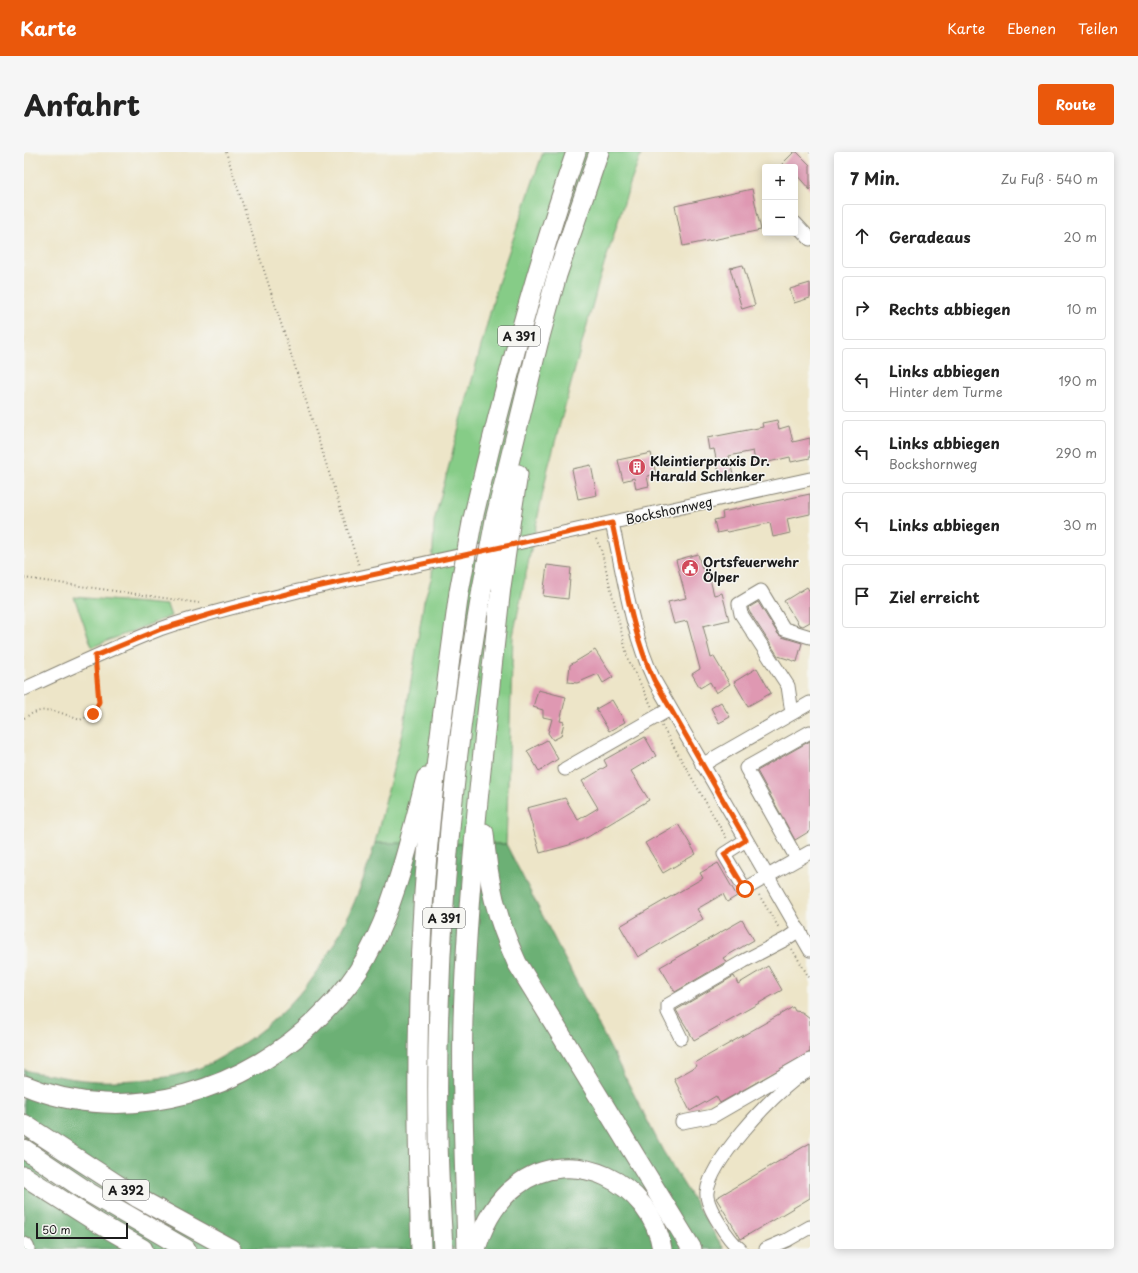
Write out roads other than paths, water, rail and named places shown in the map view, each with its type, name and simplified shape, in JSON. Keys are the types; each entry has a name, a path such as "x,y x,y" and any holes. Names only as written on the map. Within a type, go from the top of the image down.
{"highway":[{"name":"A 391","path":"421,1249 417,1132 417,1059 422,925 441,725 459,592 472,523 497,414 537,274 576,152"},
{"name":"A 391","path":"443,1249 438,1134 438,1057 446,882 454,784 473,644 482,589 503,519 538,344 557,275 599,152"},
{"path":"467,1249 464,1156 463,1020 470,889 481,762 501,587 503,519"},
{"path":"24,1085 44,1092 84,1101 136,1102 165,1099 218,1084 238,1076 281,1051 301,1035 354,979 376,938 397,884 441,725"},
{"path":"481,762 482,811 486,858 493,902 503,933 517,963 692,1249"},
{"name":"A 392","path":"24,1124 138,1198 232,1249"},
{"path":"24,1149 88,1192 186,1249"},
{"path":"476,1249 485,1225 492,1213 516,1185 536,1174 570,1168 593,1171 604,1175 614,1180 633,1194 641,1202 654,1222 662,1249"},
{"path":"24,1176 98,1223 143,1249"}],"street":[{"path":"798,226 810,239"},
{"name":"Bockshornweg","path":"24,689 95,656 161,629 232,608 810,479"},
{"path":"612,523 639,644 654,680 810,950"},
{"path":"792,713 788,686 741,614 739,604 761,591 784,629 810,637"},
{"path":"702,765 810,703"},
{"path":"565,769 670,709"},
{"path":"798,859 746,768 810,732"},
{"path":"746,840 724,854 745,889 810,852"},
{"path":"681,1038 668,1012 668,1006 724,972 786,939 799,930"},
{"path":"682,1122 713,1116 810,1060"},
{"path":"740,1249 733,1244 708,1203 707,1192 714,1173 723,1156 766,1106 795,1079 810,1070"},
{"path":"766,1249 787,1240 810,1227"}],"place":[{"name":"Kleintierpraxis Dr. Harald Schlenker","path":"637,467"},
{"name":"Ortsfeuerwehr Ölper","path":"690,568"}]}
